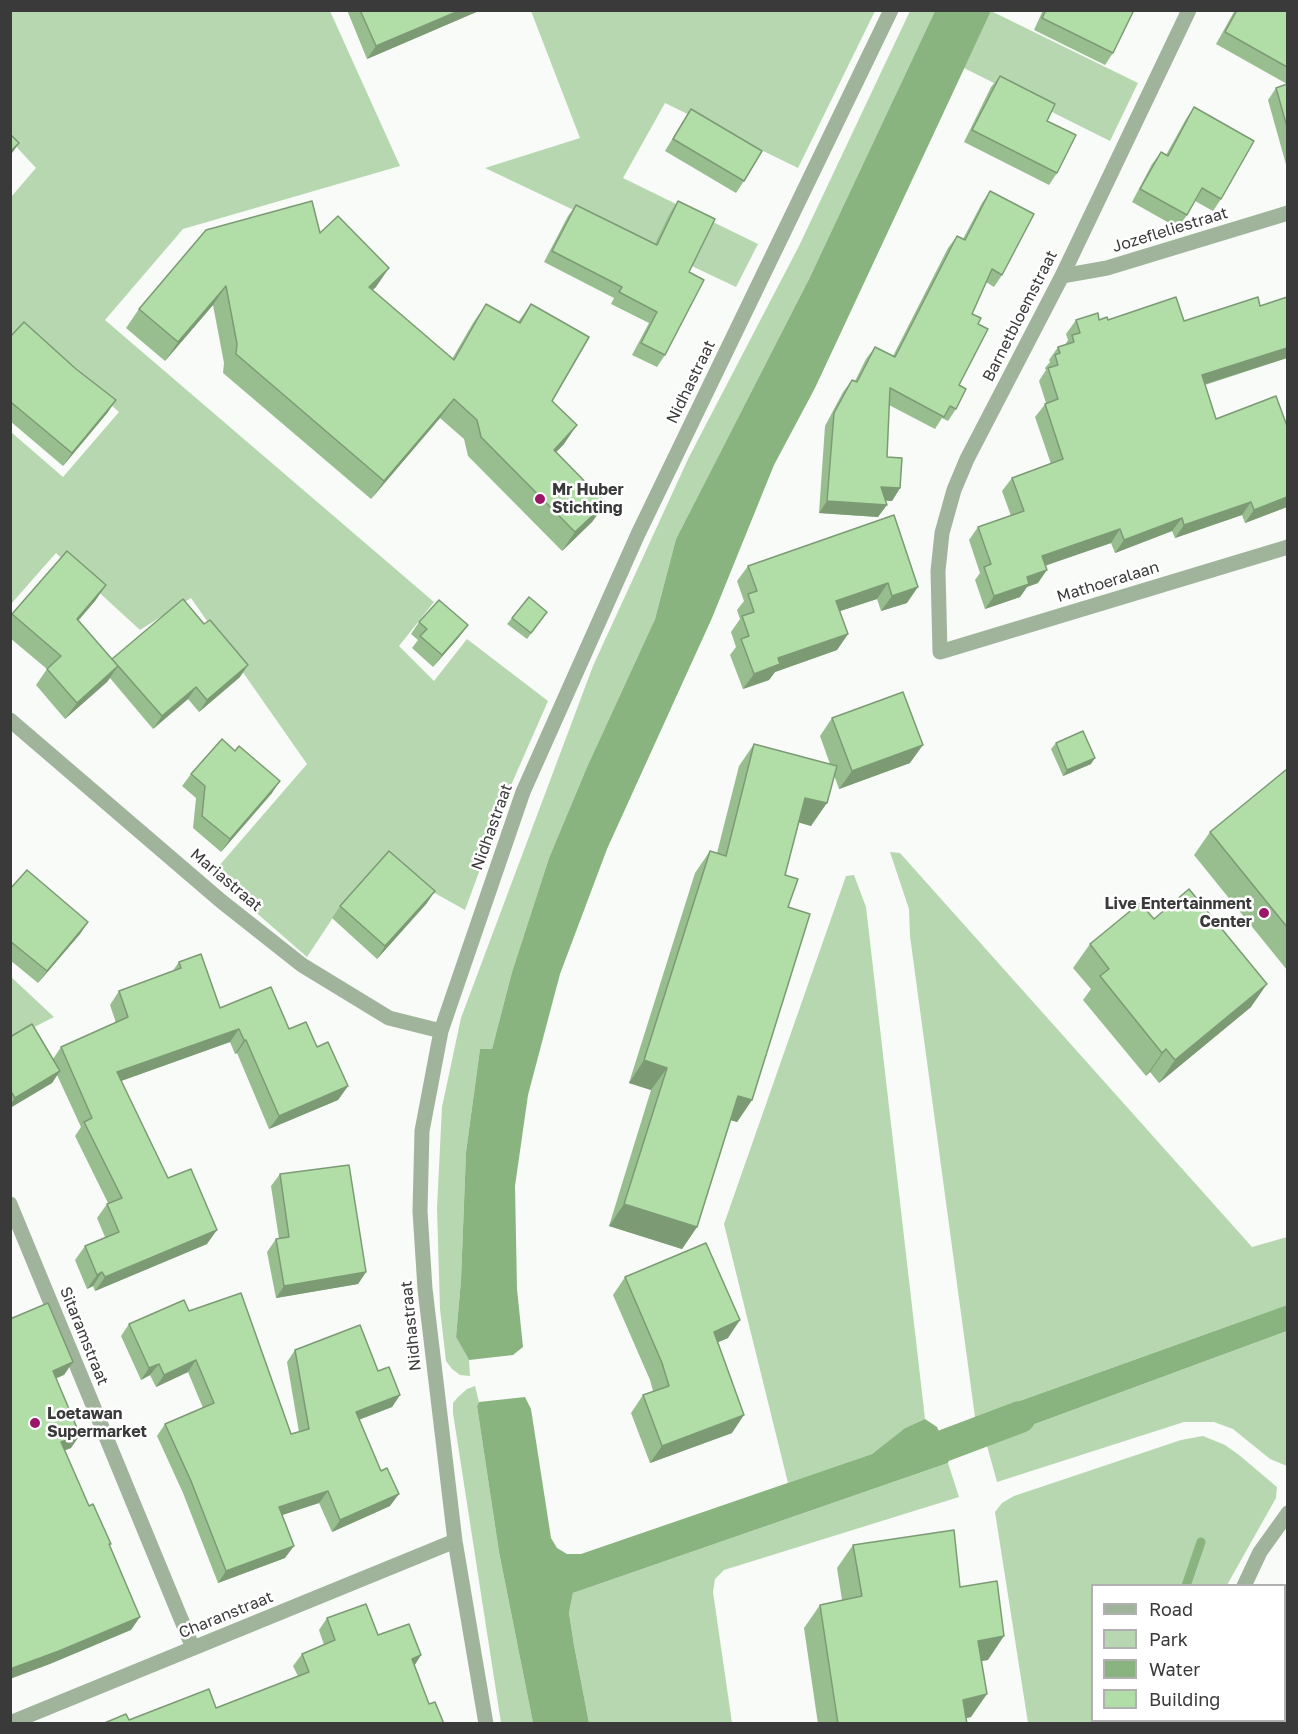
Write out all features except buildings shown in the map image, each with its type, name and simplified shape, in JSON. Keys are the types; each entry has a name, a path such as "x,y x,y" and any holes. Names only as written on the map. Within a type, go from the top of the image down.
{"street":[{"name":"Nidhastraat","path":"486,1724 455,1540 425,1289 420,1211 422,1131 441,1031 523,792 638,534 891,10"},
{"name":"Barnetbloemstraat","path":"940,652 938,571 942,533 954,490 967,459 1062,276 1189,10"},
{"name":"Jozefleliestraat","path":"1062,276 1107,267 1287,213"},
{"name":"Mathoeralaan","path":"940,652 1287,547"},
{"name":"Mariastraat","path":"10,720 221,901 302,965 389,1018 441,1031"},
{"name":"Sitaramstraat","path":"10,1204 193,1648"},
{"path":"1245,1584 1260,1552 1287,1513"},
{"name":"Charanstraat","path":"10,1722 455,1540"}],"green space":[{"path":"11,11 330,11 400,166 183,229 105,320 434,602 399,646 434,681 467,639 548,701 512,783 465,910 381,863 340,907 307,957 212,874 307,764 191,598 140,630 56,553 11,604 11,432 63,477 119,412 66,364 11,389 11,197 36,168 11,141"},
{"path":"531,11 875,11 798,168 665,103 623,178 758,244 736,287 485,168 580,138"},
{"path":"910,11 935,11 809,279 676,539 655,619 587,767 549,858 512,972 492,1049 480,1049 466,1152 461,1280 456,1337 469,1360 470,1376 460,1375 446,1361 440,1309 437,1208 442,1107 461,1018 593,666 689,457 799,246"},
{"path":"991,11 1138,83 1110,141 964,68"},
{"path":"890,852 900,853 1252,1247 1287,1237 1287,1305 975,1417 910,936 909,909"},
{"path":"854,875 866,907 925,1419 905,1428 872,1454 788,1483 724,1224 846,876"},
{"path":"10,976 54,1017 11,1039 10,1039"},
{"path":"1287,1331 1287,1466 1270,1459 1233,1429 1214,1422 1184,1422 997,1482 986,1442"},
{"path":"475,1386 499,1552 533,1723 501,1723 453,1413 453,1403 467,1389"},
{"path":"1203,1436 1225,1445 1277,1487 1276,1498 1228,1584 1091,1584 1091,1722 1164,1723 1028,1723 995,1512 1002,1503 1014,1496 1181,1440"},
{"path":"948,1463 959,1497 724,1570 715,1579 713,1592 732,1723 589,1723 569,1613 573,1593"},
{"path":"1287,1600 1287,1723 1233,1723 1286,1722"}],"water":[{"path":"935,11 991,11 815,388 774,465 712,618 607,849 560,974 528,1095 515,1186 517,1289 523,1347 513,1355 469,1360 456,1337 461,1280 466,1152 480,1049 492,1049 512,972 549,858 587,767 655,619 676,539 809,279"},
{"path":"1287,1305 1287,1331 986,1442 980,1439 975,1417"},
{"path":"525,1397 531,1409 551,1538 557,1548 567,1554 581,1554 872,1454 905,1428 925,1419 937,1427 950,1457 948,1463 573,1593 569,1613 589,1723 533,1723 499,1552 477,1406 479,1402"}],"waterway":[{"path":"906,1460 1020,1417"},
{"path":"1187,1584 1201,1542"}],"place":[{"name":"Mr Huber Stichting","path":"540,499"},
{"name":"Live Entertainment Center","path":"1264,913"},
{"name":"Loetawan Supermarket","path":"35,1423"}]}
